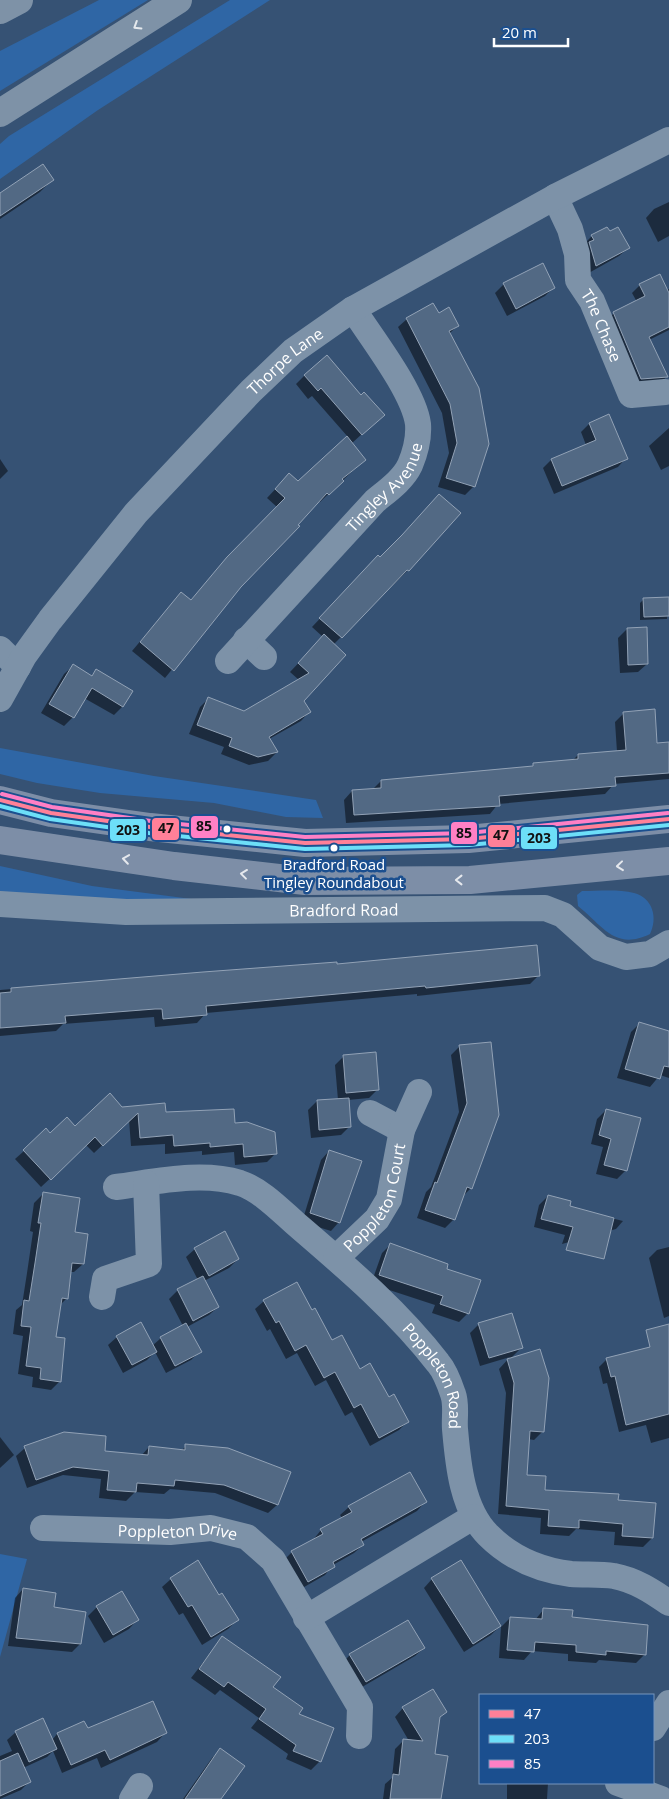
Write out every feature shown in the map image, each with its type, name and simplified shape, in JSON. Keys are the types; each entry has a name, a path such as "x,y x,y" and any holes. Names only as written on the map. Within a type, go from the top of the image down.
{"highway":[{"path":"0,10 19,0"},
{"path":"0,113 178,0"}],"main road":[{"path":"0,800 51,812 150,827 305,843 468,839 669,819"},
{"name":"Bradford Road","path":"0,840 174,866 305,881 470,880 669,861"}],"street":[{"name":"Thorpe Lane","path":"0,699 18,667 50,620 143,506 251,391 293,350 353,310 555,197 669,140"},
{"name":"The Chase","path":"555,197 570,229 575,246 578,280 592,302 631,394 665,392"},
{"name":"Tingley Avenue","path":"228,661 255,649 374,501 394,486 409,467 416,445 418,423 411,402 353,310"},
{"path":"0,649 18,667"},
{"name":"Bradford Road","path":"0,904 126,912 545,908 562,915 600,948 626,957 650,954 669,943"},
{"name":"Poppleton Court","path":"336,1258 376,1219 389,1199 402,1130 419,1092"},
{"name":"Poppleton Court","path":"370,1113 402,1130"},
{"name":"Poppleton Road","path":"116,1187 214,1178 241,1183 266,1198 336,1258 396,1316 440,1365 454,1396 455,1429 460,1467 473,1516 488,1535 511,1554 538,1568 571,1574 614,1576 643,1585 669,1603"},
{"path":"102,1297 105,1279 149,1264 146,1183"},
{"path":"306,1618 473,1516"},
{"name":"Poppleton Drive","path":"56,1536 170,1532 210,1528 247,1537 273,1560 360,1707 359,1736"},
{"path":"654,1726 669,1703"},
{"path":"612,1799 618,1784"},
{"path":"621,1784 661,1799"}],"shaded area":[{"path":"99,0 148,0 0,91 0,51"},
{"path":"230,0 270,0 98,110 0,179 0,144 9,136"},
{"path":"0,748 154,776 316,800 323,818 286,817 214,803 100,793 37,783 0,774"},
{"path":"0,866 92,886 222,903 0,896"},
{"path":"582,891 622,891 634,893 646,899 652,909 654,922 650,934 628,940 610,934 578,906 577,895"},
{"path":"0,1554 27,1559 0,1657"}],"building":[{"path":"43,164 54,180 0,216 0,193"},
{"path":"607,227 610,231 618,227 630,248 596,266 589,242 594,240 591,235"},
{"path":"543,263 555,288 516,309 503,283"},
{"path":"660,274 669,293 669,327 649,337 668,377 641,379 613,312 645,296 639,284"},
{"path":"433,303 439,313 449,307 459,326 449,331 479,388 489,444 475,487 446,478 457,443 450,404 406,318"},
{"path":"327,355 361,395 364,392 385,415 362,435 321,388 318,391 304,375"},
{"path":"609,414 628,459 562,486 551,459 596,440 589,423"},
{"path":"347,436 366,460 342,479 344,481 329,495 327,493 298,525 300,526 241,587 174,671 140,642 181,592 191,600 227,557 285,498 275,489 289,473 298,481"},
{"path":"439,494 461,513 409,571 407,570 342,638 319,618 378,555 380,557 402,535"},
{"path":"669,597 669,616 644,617 643,598"},
{"path":"647,627 648,664 628,665 627,628"},
{"path":"324,634 346,655 304,701 311,712 269,737 278,752 258,757 229,746 232,738 197,725 208,697 244,711 309,673 298,663"},
{"path":"73,664 92,676 96,669 133,691 123,707 92,688 74,718 49,704"},
{"path":"655,709 657,743 669,742 669,773 615,777 616,786 499,796 500,806 354,815 352,790 381,788 381,780 533,766 533,763 578,759 578,754 626,750 623,712"},
{"path":"537,945 540,976 426,988 425,986 206,1006 207,1015 163,1019 162,1009 155,1009 65,1016 66,1023 0,1028 0,993 11,992 11,988 337,962 337,964"},
{"path":"639,1022 669,1031 669,1067 664,1066 660,1079 625,1069"},
{"path":"491,1042 499,1115 472,1189 467,1187 455,1220 425,1210 467,1103 459,1045"},
{"path":"376,1052 379,1090 346,1093 343,1055"},
{"path":"110,1093 122,1107 165,1103 166,1112 234,1109 235,1123 247,1122 275,1132 277,1154 244,1157 243,1144 210,1147 210,1143 174,1146 173,1135 140,1138 138,1113 103,1146 95,1137 51,1180 23,1150 46,1128 50,1133 67,1117 75,1126"},
{"path":"349,1098 351,1127 319,1130 317,1100"},
{"path":"606,1109 641,1118 627,1171 604,1165 611,1139 599,1135"},
{"path":"329,1150 362,1161 340,1223 310,1213"},
{"path":"43,1192 80,1198 75,1232 88,1234 84,1264 72,1263 68,1299 62,1298 56,1337 65,1338 61,1382 40,1379 41,1368 26,1366 31,1327 21,1326 24,1300 29,1301 41,1223 38,1223"},
{"path":"548,1195 571,1201 570,1206 614,1218 604,1259 566,1250 573,1227 541,1219"},
{"path":"225,1231 239,1259 209,1276 194,1248"},
{"path":"390,1243 448,1264 447,1269 481,1280 469,1314 440,1304 443,1296 379,1275"},
{"path":"203,1276 219,1307 193,1321 177,1289"},
{"path":"297,1282 312,1310 315,1308 332,1340 342,1335 360,1369 370,1363 389,1397 394,1394 409,1422 379,1438 361,1404 354,1408 335,1372 324,1378 306,1345 295,1351 279,1321 276,1323 263,1300"},
{"path":"512,1313 523,1348 489,1358 478,1323"},
{"path":"141,1322 157,1352 132,1365 116,1336"},
{"path":"186,1323 202,1352 175,1366 160,1337"},
{"path":"669,1324 669,1414 626,1425 615,1376 611,1377 606,1358 650,1347 646,1330"},
{"path":"540,1349 549,1378 544,1432 530,1431 527,1475 546,1476 545,1490 619,1494 618,1500 656,1503 653,1538 622,1536 623,1524 579,1520 579,1528 548,1526 549,1510 506,1506 514,1383 507,1359"},
{"path":"64,1432 106,1436 105,1451 148,1455 149,1446 185,1450 185,1444 228,1448 291,1472 278,1505 224,1485 175,1480 174,1486 137,1483 136,1492 107,1490 109,1471 73,1467 36,1480 24,1446"},
{"path":"410,1472 427,1502 361,1539 364,1545 333,1562 335,1567 308,1582 291,1551 323,1534 320,1529 352,1512 348,1506"},
{"path":"198,1560 219,1595 222,1593 239,1620 211,1637 192,1605 188,1607 170,1578"},
{"path":"461,1560 501,1626 473,1644 431,1578"},
{"path":"23,1588 56,1593 54,1607 86,1612 81,1644 16,1638"},
{"path":"122,1591 139,1620 113,1635 96,1606"},
{"path":"543,1608 573,1610 572,1617 648,1625 646,1655 606,1651 606,1655 576,1652 576,1645 535,1642 534,1652 507,1650 510,1617 542,1619"},
{"path":"408,1620 425,1648 366,1682 349,1654"},
{"path":"222,1636 281,1677 273,1687 303,1708 299,1714 334,1728 321,1762 293,1751 296,1745 259,1719 266,1709 228,1682 224,1687 199,1669"},
{"path":"433,1689 447,1712 440,1717 435,1754 448,1756 441,1799 390,1799 393,1774 399,1775 403,1739 423,1741 402,1707"},
{"path":"153,1701 167,1733 110,1760 105,1750 71,1765 57,1733 84,1721 88,1728"},
{"path":"43,1718 57,1749 29,1762 15,1731"},
{"path":"220,1748 245,1766 221,1799 185,1799"},
{"path":"18,1753 31,1782 0,1796 0,1761"}],"transit line":[{"name":"85","path":"2,794 52,807 151,821 305,837 468,833 668,813"},
{"name":"47","path":"0,800 51,813 150,827 305,843 468,839 669,819"},
{"name":"203","path":"0,806 50,819 149,833 305,849 469,845 669,825"}],"place":[{"name":"Bradford Road Tingley Roundabout","path":"334,848"}]}
